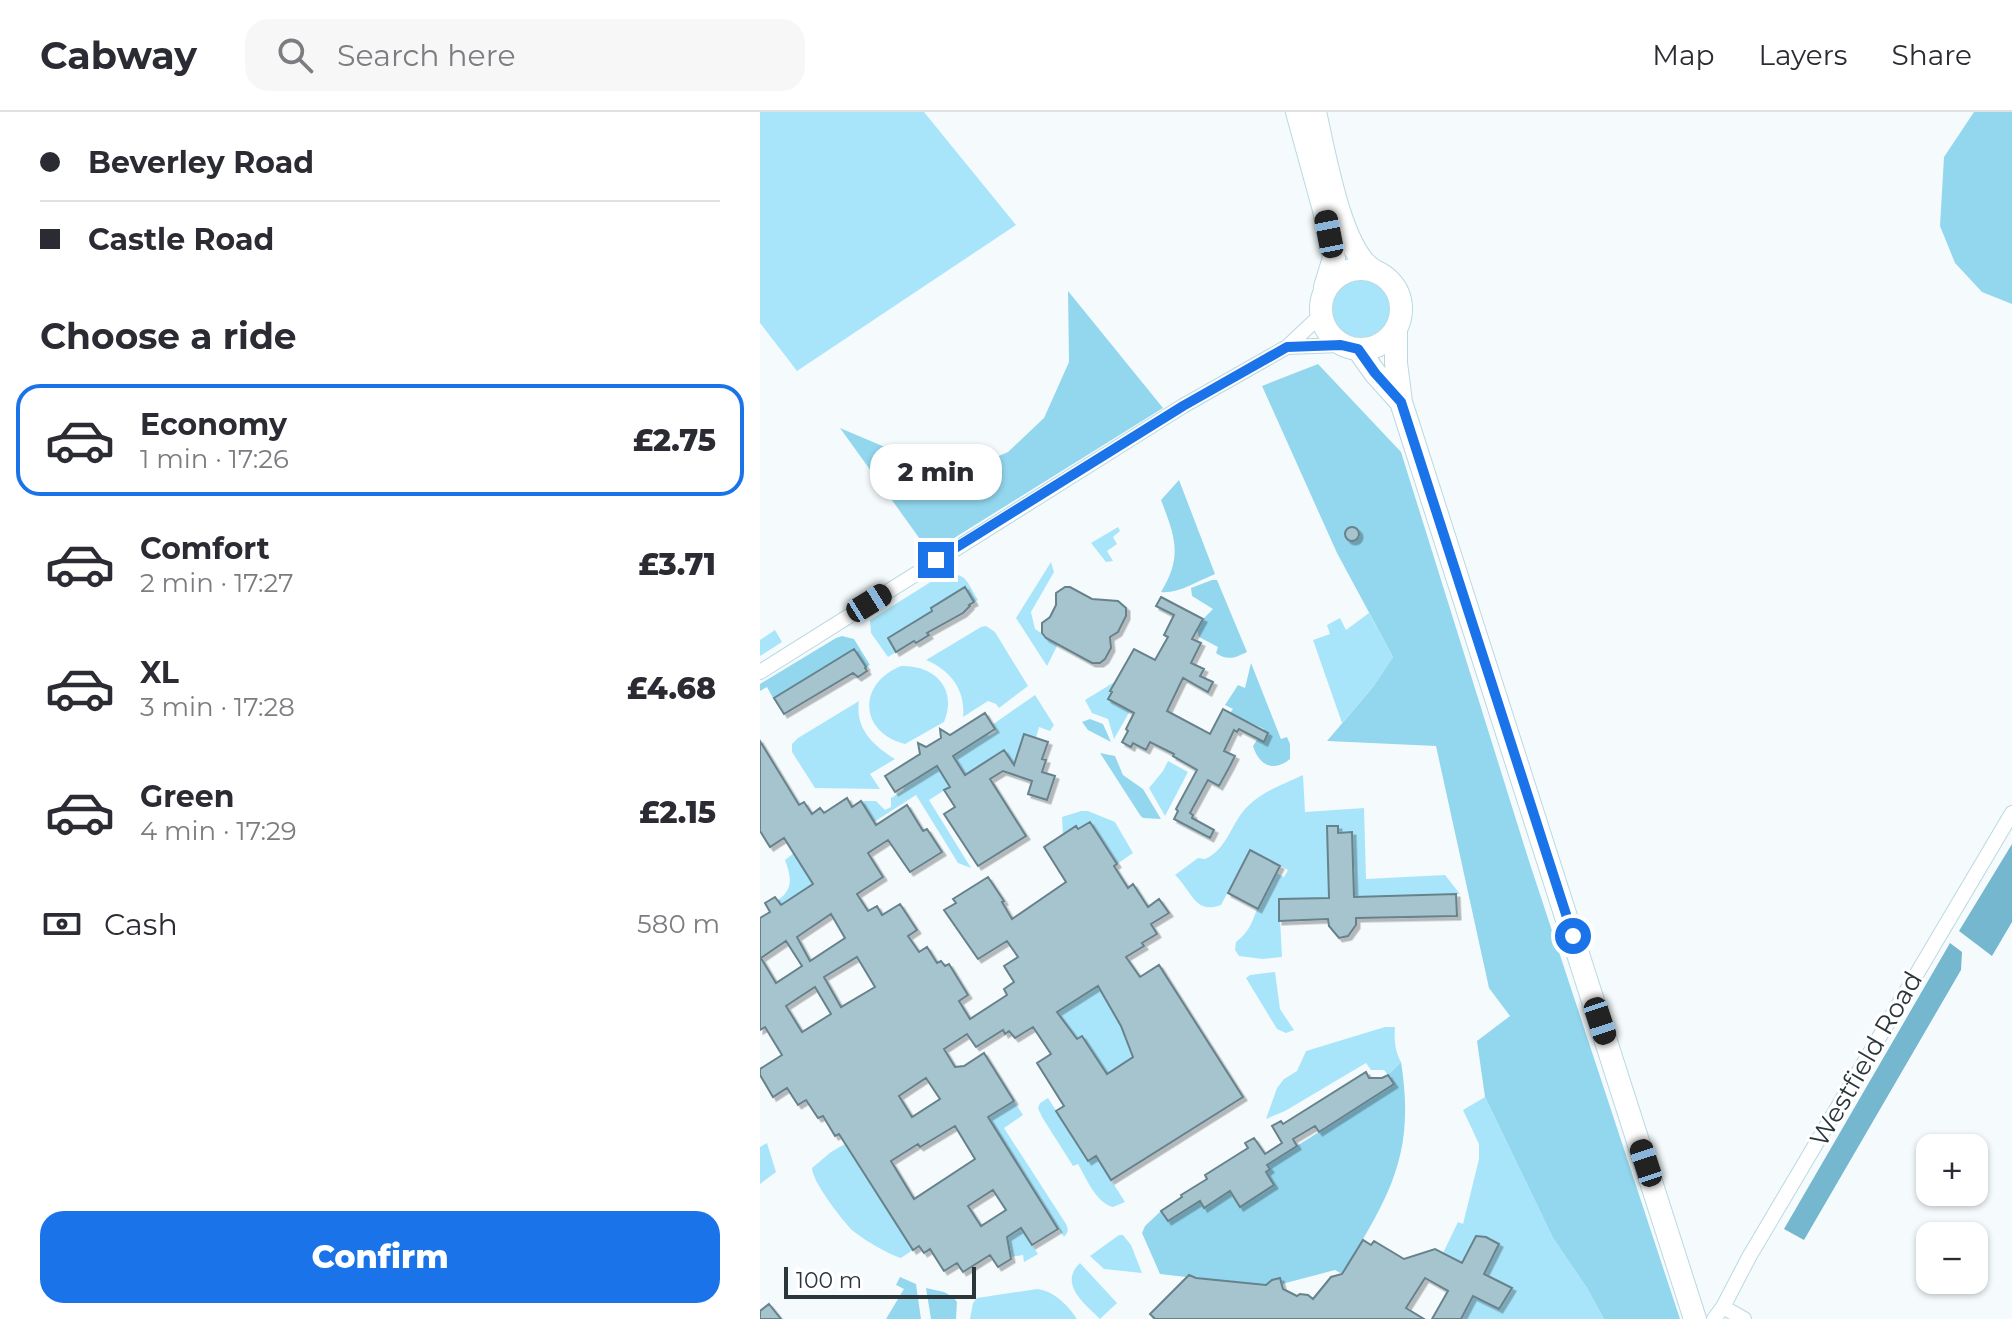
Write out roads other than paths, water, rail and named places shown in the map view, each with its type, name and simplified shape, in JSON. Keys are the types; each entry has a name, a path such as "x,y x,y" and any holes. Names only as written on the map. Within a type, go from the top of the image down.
{"highway":[{"path":"1297,112 1334,258 1320,303 1324,327 1332,337 1350,347 1401,402"},
{"path":"1315,112 1344,227 1354,249 1367,266 1393,284 1402,306 1401,318 1389,338 1369,349 1350,347"},
{"path":"1324,292 1339,274 1361,268 1373,270"},
{"path":"1396,329 1401,402 1695,1319"}],"street":[{"path":"760,672 1183,406 1287,347 1321,315"},
{"path":"1287,347 1350,347"},
{"name":"Westfield Road","path":"1719,1313 1749,1257 2012,813"},
{"path":"1719,1313 1744,1319"}]}
